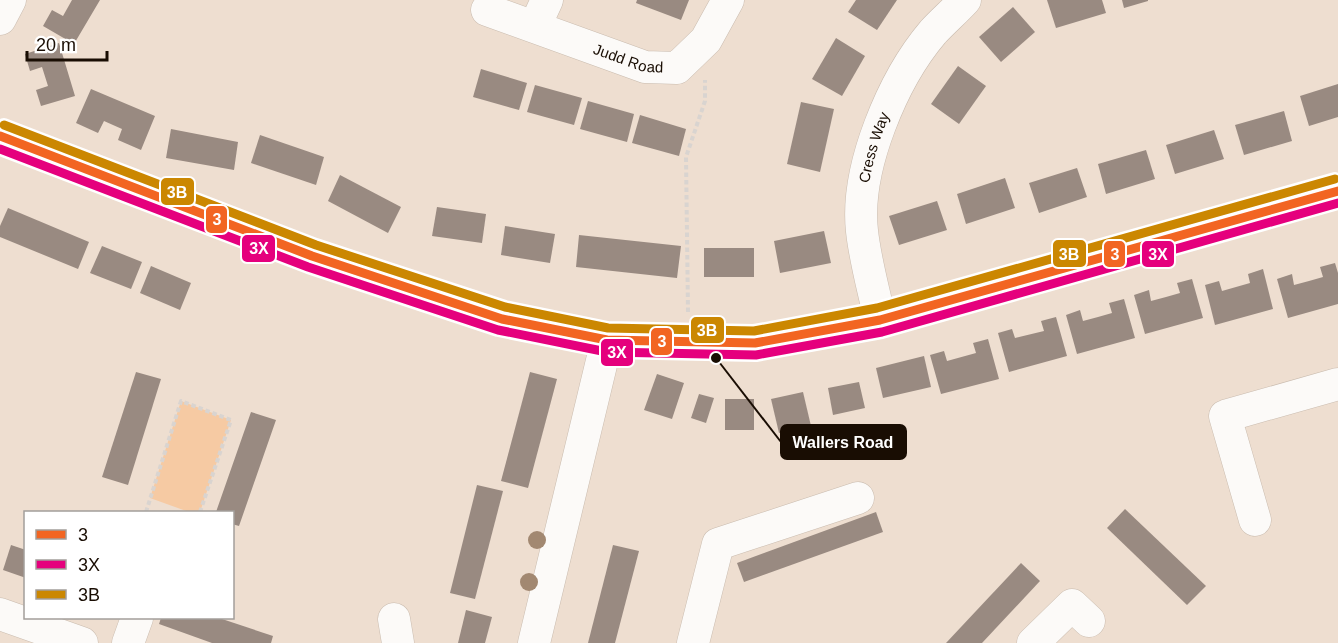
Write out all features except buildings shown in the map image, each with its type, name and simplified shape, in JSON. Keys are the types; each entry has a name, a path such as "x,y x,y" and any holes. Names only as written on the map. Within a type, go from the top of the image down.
{"street":[{"path":"0,19 10,0"},
{"name":"Judd Road","path":"487,10 541,13 645,67 677,68 706,40 728,0"},
{"name":"Cress Way","path":"880,320 862,230 862,195 876,137 896,88 932,33 965,0"},
{"path":"0,136 323,260 502,319 607,340 755,343 880,320 1338,191"},
{"path":"534,643 607,340"},
{"path":"1255,520 1225,416 1338,384"},
{"path":"693,643 718,544 858,498"},
{"path":"1033,643 1072,604 1089,621"},
{"path":"0,614 82,643"},
{"path":"128,643 137,619"}],"path":[{"path":"688,343 686,158 705,101 706,40"},
{"path":"147,511 181,401 231,420 201,511"}],"shaded area":[{"path":"181,401 231,420 200,511 186,511 150,498"}],"transit line":[{"name":"3B","path":"4,125 316,245 505,307 608,328 754,331 877,308 1335,179"},
{"name":"3","path":"0,136 312,256 502,319 607,340 755,343 880,320 1338,191"},
{"name":"3X","path":"0,149 308,267 498,330 607,352 756,355 882,332 1338,203"}],"place":[{"name":"Wallers Road","path":"716,358"}]}
